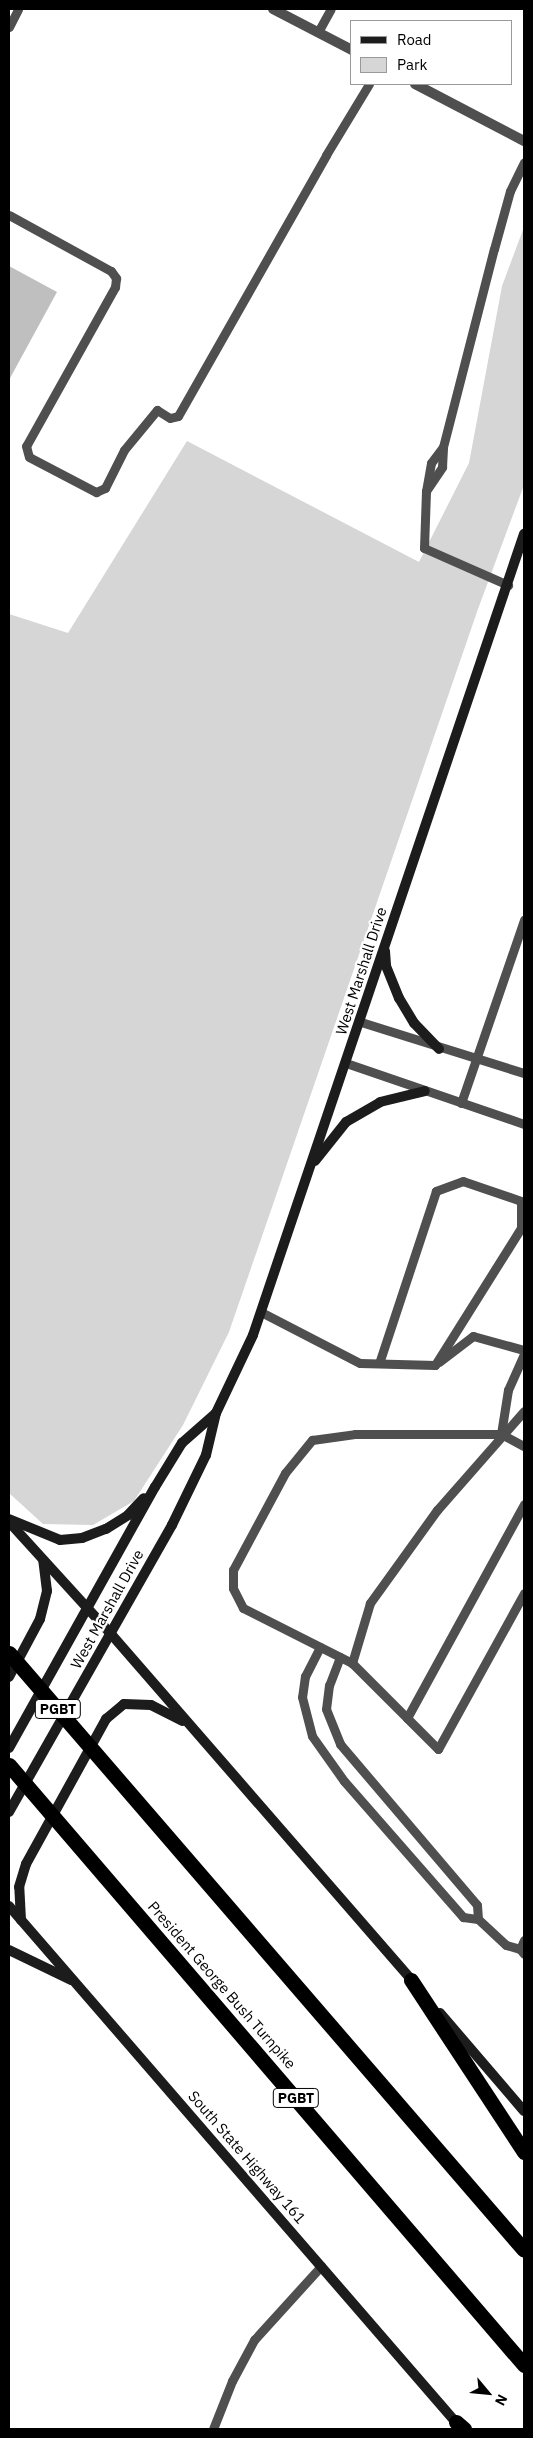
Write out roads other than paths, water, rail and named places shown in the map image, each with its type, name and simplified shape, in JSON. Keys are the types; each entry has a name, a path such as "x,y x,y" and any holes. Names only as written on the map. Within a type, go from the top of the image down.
{"highway":[{"name":"PGBT","path":"9,1653 524,2250"},
{"name":"President George Bush Turnpike","path":"9,1766 68,1832 524,2365"},
{"path":"411,1980 524,2152"}],"main road":[{"name":"West Marshall Drive","path":"9,1812 172,1525 206,1455 216,1413 261,1312 361,1022 385,945 524,534"},
{"path":"385,945 386,966 399,998 414,1023 438,1049"},
{"path":"310,1168 346,1122 380,1102 425,1091"},
{"name":"West Marshall Drive","path":"9,1748 155,1487 182,1443 216,1413"},
{"path":"9,1521 60,1540 82,1538 106,1529 128,1515 155,1487"},
{"path":"9,1521 111,1634 524,2111"},
{"path":"9,1677 40,1619 47,1591 43,1560"},
{"path":"21,1920 20,1887 26,1864 106,1719 124,1704 142,1705 151,1706 188,1724"},
{"name":"South State Highway 161","path":"9,1906 461,2427"},
{"path":"9,1950 74,1982"}],"street":[{"path":"273,9 350,49"},
{"path":"417,85 524,141"}],"lane":[{"path":"9,27 18,9"},
{"path":"318,32 331,9"},
{"path":"9,215 111,271 116,278 115,287 26,446 29,457 96,492 105,488 124,450 157,410 170,418 178,416 326,155 369,85"},
{"path":"508,585 424,548 426,491 442,467 443,447 510,191 524,162"},
{"path":"462,1104 524,920"},
{"path":"361,1022 438,1049 524,1073"},
{"path":"346,1063 524,1124"},
{"path":"379,1363 436,1191 463,1181 521,1202 523,1228 435,1365"},
{"path":"261,1312 360,1363 435,1365 472,1336 524,1350"},
{"path":"502,1434 508,1390 524,1354"},
{"path":"352,1663 370,1603 437,1510 524,1411"},
{"path":"524,1446 502,1434 355,1434 312,1440 285,1473 233,1570 233,1588 243,1608 352,1663 438,1749 524,1593"},
{"path":"407,1718 524,1504"},
{"path":"320,1647 304,1676 302,1697 312,1736 344,1781 463,1916 478,1919 506,1945 523,1948"},
{"path":"340,1657 329,1685 326,1709 340,1744 477,1905 478,1919"},
{"path":"213,2429 232,2380 254,2340 321,2266"}]}
